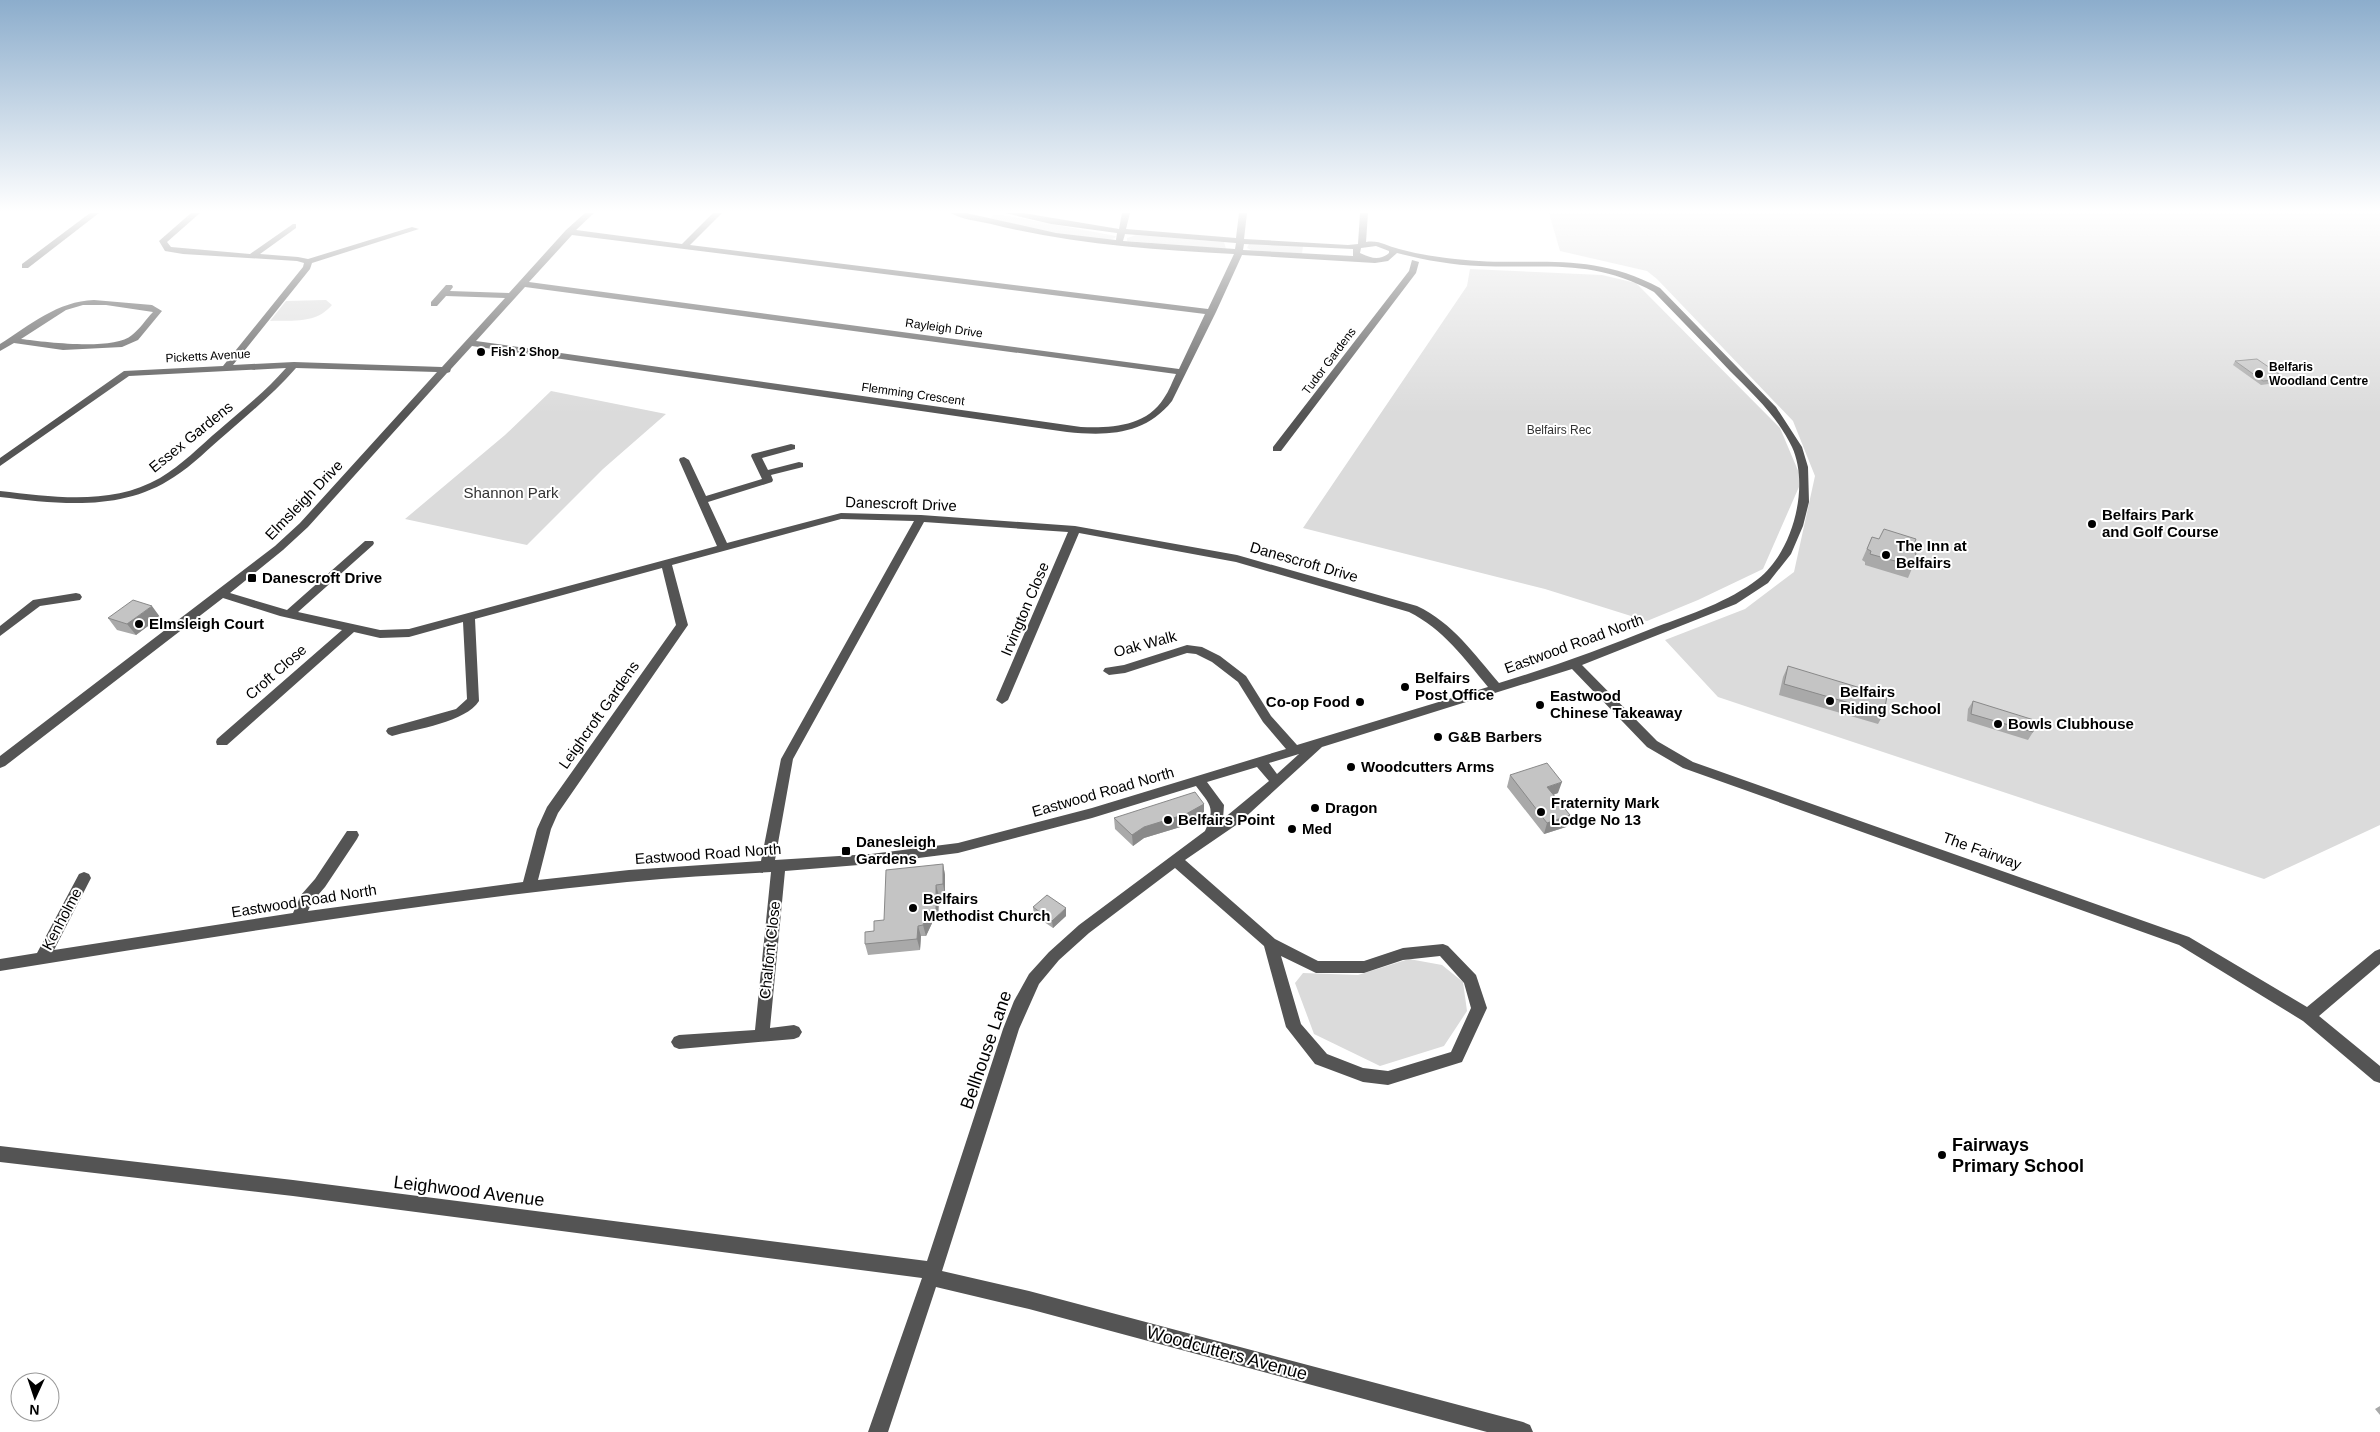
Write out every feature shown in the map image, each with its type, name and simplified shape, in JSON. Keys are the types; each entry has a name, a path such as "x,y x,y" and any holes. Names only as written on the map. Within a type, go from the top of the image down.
{"street":[{"path":"226,368 297,280"},
{"name":"Elmsleigh Drive","path":"1,761 279,548 304,525 471,343 526,280"},
{"path":"959,280 1212,312"},
{"name":"Flemming Crescent","path":"471,343 1091,432 1131,427 1149,420 1162,411 1183,372 1226,280"},
{"name":"Tudor Gardens","path":"1277,449 1406,280"},
{"name":"Eastwood Road North","path":"0,965 298,918 529,887 606,878 871,858 958,848 1092,814 1497,689 1574,664 1732,601 1764,580 1785,554 1798,526 1804,502 1803,466 1797,447 1773,409 1658,290 1637,280"},
{"name":"Rayleigh Drive","path":"522,284 1183,372"},
{"path":"434,304 452,285"},
{"path":"444,292 512,296"},
{"path":"0,348 12,340 63,308 73,303 87,302 142,307 157,309 158,311 135,338 122,344 63,348 12,340"},
{"name":"Picketts Avenue","path":"0,464 127,373 294,365 446,370"},
{"name":"Essex Gardens","path":"0,494 89,501 119,497 150,488 175,473 191,460 268,393 294,365"},
{"path":"702,501 768,480 756,456 791,447"},
{"path":"0,454 11,455"},
{"path":"684,460 723,547"},
{"path":"764,474 799,465"},
{"name":"Danescroft Drive","path":"221,594 289,614 380,634 409,632 841,516 921,518 1075,529 1237,559 1413,609 1428,615 1441,624 1497,689"},
{"path":"773,865 786,759 921,518"},
{"name":"Irvington Close","path":"1002,700 1075,529"},
{"path":"289,614 370,543"},
{"name":"Leighcroft Gardens","path":"529,887 544,829 552,811 682,625 666,562"},
{"path":"0,632 37,603 76,597"},
{"path":"392,731 460,712 473,701 469,616"},
{"name":"Croft Close","path":"222,742 351,628"},
{"name":"Oak Walk","path":"1108,671 1125,669 1188,649 1198,650 1216,659 1242,679 1267,719 1295,751"},
{"name":"The Fairway","path":"1574,664 1652,744 1688,765 2184,941 2308,1016 2380,1076"},
{"name":"Bellhouse Lane","path":"878,1432 932,1274 1011,1029 1022,1001 1034,979 1054,956 1084,929 1210,834 1234,819 1322,742"},
{"path":"1260,762 1276,781"},
{"path":"1199,781 1219,808 1219,816 1210,834"},
{"path":"1219,808 1245,809"},
{"path":"298,918 306,899 320,883 352,835"},
{"path":"1176,860 1270,943 1316,967 1364,967 1403,954 1443,950 1471,980 1479,1008 1456,1056 1388,1078 1362,1075 1321,1059 1294,1027 1270,943"},
{"name":"Chalfont Close","path":"762,1036 773,865"},
{"name":"Kenholme","path":"41,960 84,878"},
{"path":"2308,1016 2380,955"},
{"path":"679,1042 794,1032"},
{"name":"Leighwood Avenue","path":"0,1154 293,1188 932,1274"},
{"name":"Woodcutters Avenue","path":"932,1274 1522,1432"}],"green space":[{"name":"Belfairs Rec","path":"1468,280 1623,280 1636,283 1780,428 1802,480 1763,569 1698,600 1647,621 1545,589 1303,528 1467,286"},
{"name":"Belfairs Park and Golf Course","path":"1658,280 2380,280 2380,825 2264,879 1718,697 1665,640 1745,609 1794,572 1815,476 1793,421"},
{"path":"326,300 332,305 326,311 311,318 296,321 270,321 286,301"},
{"name":"Shannon Park","path":"551,391 666,414 603,469 527,545 405,519 505,435"},
{"path":"1409,959 1442,965 1463,982 1467,1011 1444,1046 1380,1066 1314,1034 1295,983 1303,973 1358,975"}],"building":[{"path":"2257,359 2286,379 2263,381 2235,361"},
{"path":"1884,529 1916,539 1911,552 1916,553 1913,566 1870,554 1871,551 1867,549 1872,537 1879,539"},
{"path":"133,600 152,606 127,624 108,618"},
{"path":"1788,666 1887,696 1884,713 1784,684"},
{"path":"1973,701 2034,720 2033,732 1971,714"},
{"path":"1547,763 1562,782 1547,787 1570,815 1547,823 1510,775"},
{"path":"1195,792 1204,804 1186,814 1144,827 1132,835 1114,818"},
{"name":"Belfairs Methodist Church","path":"943,864 943,884 936,885 936,910 930,910 923,925 918,926 917,939 865,944 865,932 874,931 874,921 884,920 886,870"},
{"path":"1047,895 1066,908 1052,921 1033,907"}],"place":[{"name":"Fish 2 Shop","path":"481,352"},
{"name":"Belfaris Woodland Centre","path":"2259,374"},
{"name":"Belfairs Park and Golf Course","path":"2092,524"},
{"name":"The Inn at Belfairs","path":"1886,555"},
{"name":"Danescroft Drive","path":"252,578"},
{"name":"Elmsleigh Court","path":"139,624"},
{"name":"Belfairs Post Office","path":"1405,687"},
{"name":"Belfairs Riding School","path":"1830,701"},
{"name":"Co-op Food","path":"1360,702"},
{"name":"Eastwood Chinese Takeaway","path":"1540,705"},
{"name":"Bowls Clubhouse","path":"1998,724"},
{"name":"G&B Barbers","path":"1438,737"},
{"name":"Woodcutters Arms","path":"1351,767"},
{"name":"Dragon","path":"1315,808"},
{"name":"Fraternity Mark Lodge No 13","path":"1541,812"},
{"name":"Belfairs Point","path":"1168,820"},
{"name":"Med","path":"1292,829"},
{"name":"Danesleigh Gardens","path":"846,851"},
{"name":"Belfairs Methodist Church","path":"913,908"},
{"name":"Fairways Primary School","path":"1942,1155"}]}
